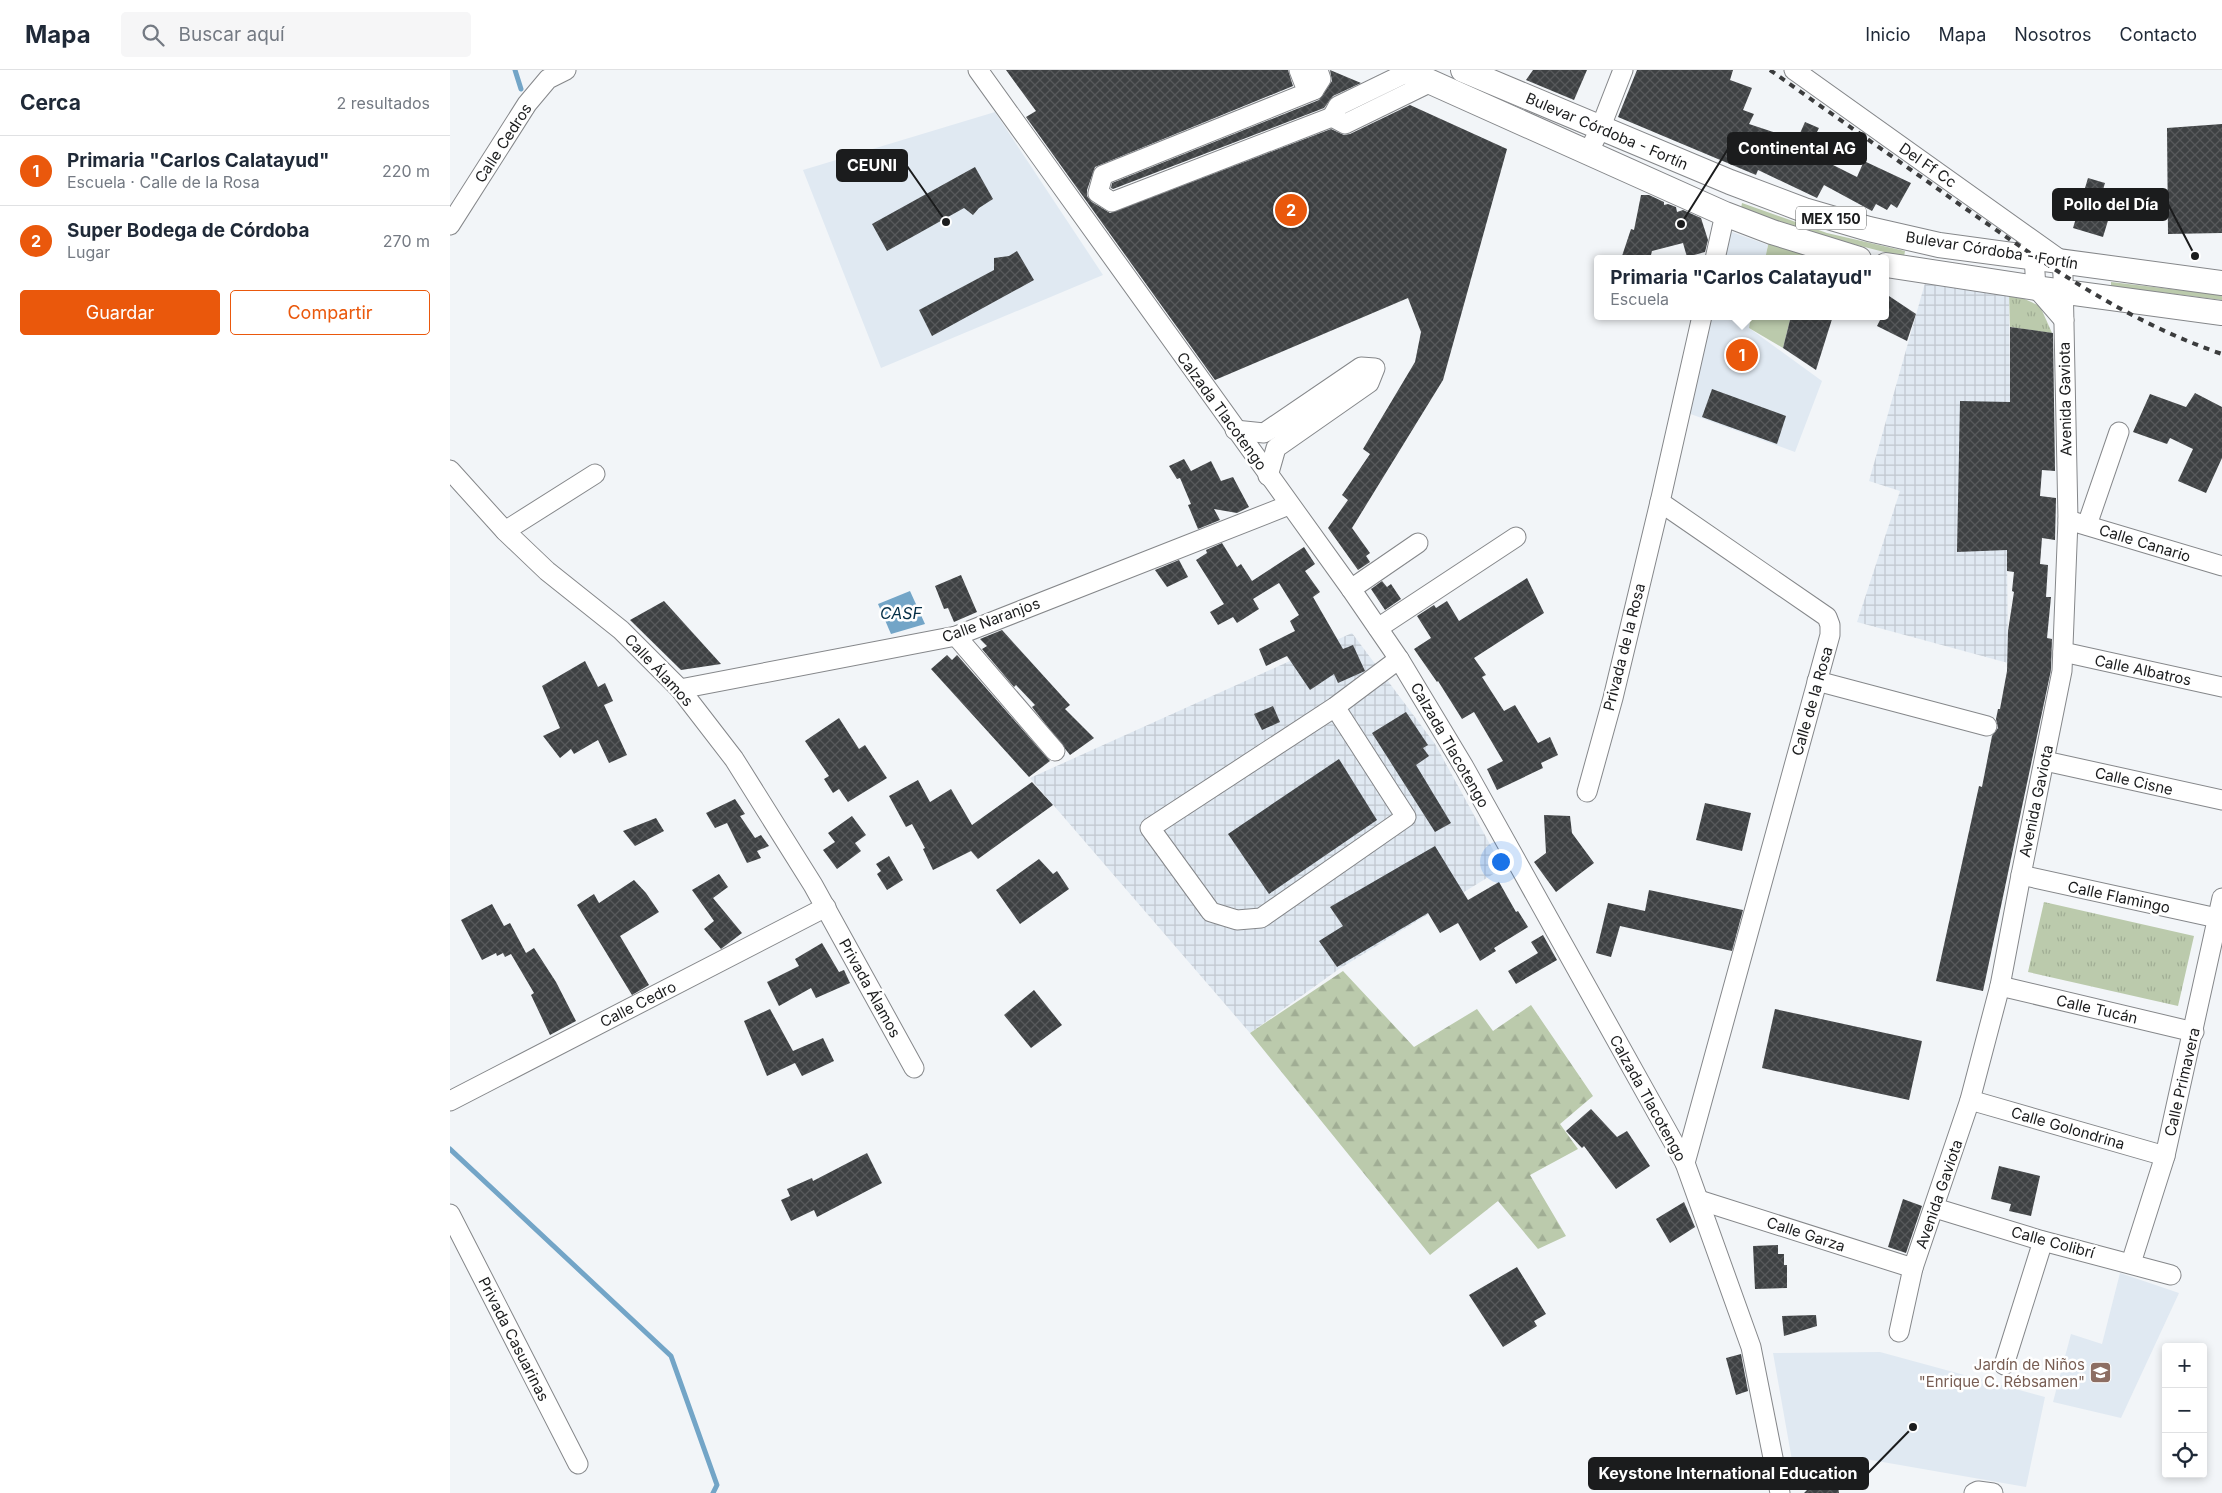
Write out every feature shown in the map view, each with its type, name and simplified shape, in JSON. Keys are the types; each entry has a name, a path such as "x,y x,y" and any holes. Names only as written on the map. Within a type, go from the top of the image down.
{"main road":[{"name":"Bulevar Córdoba - Fortín","path":"1463,70 1600,129 1804,210 1869,229 1939,245 2222,282"},
{"name":"Bulevar Córdoba - Fortín","path":"1417,74 1588,154 1725,214 1780,235 1846,255"},
{"path":"1935,274 1939,245"},
{"name":"Bulevar Córdoba - Fortín","path":"1889,266 1935,274 2222,313"}],"street":[{"name":"Calle Cedros","path":"450,226 527,104 548,79 566,70"},
{"name":"Calzada Tlacotengo","path":"978,70 1268,476 1351,588 1399,659 1464,767 1685,1163 1751,1347 1780,1493"},
{"path":"1299,70 1304,83 1314,90"},
{"path":"1318,70 1321,79 1314,90 1103,175 1098,194 1112,202 1332,117 1338,106 1417,74"},
{"path":"1588,154 1623,70"},
{"name":"Del Ff Cc","path":"1794,70 2062,261"},
{"path":"1332,117 1345,124 1417,74"},
{"path":"1716,255 1725,214"},
{"path":"2034,257 2036,288 2064,320"},
{"name":"Avenida Gaviota","path":"1900,1332 1913,1268 1935,1208 1970,1100 2000,986 2020,875 2062,672 2068,520 2062,261"},
{"path":"1660,502 1701,320"},
{"path":"1235,430 1264,433 1361,366 1375,368 1369,383 1276,448 1268,476"},
{"path":"2087,525 2119,432"},
{"path":"505,531 595,474"},
{"name":"Calle Álamos","path":"452,477 547,571 621,630 680,688 734,759 826,907"},
{"name":"Calle de la Rosa","path":"1660,502 1827,617 1830,625 1830,635 1685,1163"},
{"name":"Privada de la Rosa","path":"1587,792 1613,698 1660,502"},
{"name":"Calle Naranjos","path":"680,688 956,636 1289,504"},
{"name":"Calle Canario","path":"2068,520 2222,566"},
{"path":"1378,628 1516,537"},
{"path":"1351,588 1418,543"},
{"path":"956,636 1054,751"},
{"name":"Calle Albatros","path":"2063,652 2222,687"},
{"path":"1335,707 1406,817 1261,918 1237,920 1211,912 1150,828 1335,707 1399,659"},
{"path":"1817,681 1987,726"},
{"name":"Calle Cisne","path":"2045,761 2222,800"},
{"name":"Calle Flamingo","path":"2020,875 2218,918"},
{"name":"Calle Primavera","path":"2131,1263 2165,1156 2194,1032 2222,898"},
{"name":"Privada Álamos","path":"826,907 914,1068"},
{"name":"Calle Cedro","path":"450,1101 826,907"},
{"name":"Calle Tucán","path":"2000,986 2194,1032"},
{"name":"Calle Golondrina","path":"1970,1100 2165,1156"},
{"name":"Calle Garza","path":"1699,1200 1913,1268"},
{"name":"Calle Colibrí","path":"1935,1208 2043,1241 2172,1275"},
{"name":"Privada Casuarinas","path":"450,1214 578,1464"},
{"path":"2004,1365 2043,1241"},
{"path":"1974,1493 1978,1491 1993,1493"}],"shaded area":[{"path":"995,112 1103,275 881,368 803,170"},
{"path":"1729,231 1768,245 1766,255 1723,255"},
{"path":"1925,283 2009,292 2008,663 1857,622 1900,491 1869,481"},
{"path":"1708,320 1750,320 1749,328 1822,381 1795,452 1685,412"},
{"path":"1352,633 1435,744 1503,868 1339,969 1250,1033 1030,778"},
{"name":"Jardín de Niños \"Enrique C. Rébsamen\"","path":"2120,1273 2179,1293 2121,1418 2053,1402 2071,1334 2102,1344"},
{"path":"1880,1352 2045,1397 2026,1487 1854,1457 1793,1466 1773,1353"}],"green space":[{"path":"1742,203 1827,233 1905,251 1904,257 1825,237 1741,208"},
{"path":"1769,241 1808,254 1808,255 1766,255"},
{"path":"2111,282 2222,295 2222,300 2111,286"},
{"path":"2009,292 2040,306 2052,333 2010,327"},
{"path":"1750,320 1790,320 1783,348 1749,328"},
{"path":"2044,902 2194,936 2178,1006 2028,972"},
{"path":"1343,971 1414,1047 1477,1009 1493,1031 1531,1005 1593,1096 1560,1124 1578,1149 1530,1175 1566,1236 1538,1249 1498,1201 1430,1255 1250,1033"}],"water":[{"name":"CASF","path":"910,591 925,624 891,634 878,604"}],"building":[{"path":"1006,70 1288,70 1293,86 1095,167 1087,190 1087,196 1092,202 1110,213 1331,129 1344,135 1350,134 1410,105 1507,149 1443,380 1352,528 1370,553 1366,556 1370,562 1358,570 1328,528 1348,500 1342,495 1370,454 1363,449 1415,362 1421,332 1408,298 1215,380 1026,117 1036,111"},
{"path":"1330,70 1361,83 1333,96 1324,108 1113,189 1111,188 1112,183 1319,100 1332,81"},
{"path":"1533,70 1587,70 1574,100 1526,80"},
{"path":"1637,70 1733,70 1730,80 1752,88 1743,110 1754,114 1749,124 1797,140 1805,122 1819,128 1816,134 1841,148 1833,165 1857,177 1864,161 1911,183 1897,208 1891,204 1887,210 1876,204 1872,211 1824,185 1817,198 1758,170 1756,175 1618,117"},
{"path":"2222,124 2222,233 2168,234 2167,128"},
{"path":"975,167 993,199 979,208 973,215 964,208 887,251 872,224"},
{"path":"2088,178 2105,183 2097,210 2110,214 2103,237 2073,228"},
{"path":"1641,195 1649,195 1664,202 1664,205 1668,204 1676,207 1677,212 1683,210 1701,218 1708,240 1705,252 1694,255 1686,255 1683,243 1652,251 1651,255 1622,255 1631,229 1634,230"},
{"path":"1017,251 1034,280 932,336 919,310 994,270 994,258 1009,256"},
{"path":"1889,296 1916,314 1907,341 1877,326 1880,320 1889,320"},
{"path":"1790,320 1832,320 1816,370 1783,348"},
{"path":"2010,327 2053,333 2055,471 2042,470 2040,496 2056,498 2055,540 2042,538 2040,564 2048,565 2046,597 2051,597 2047,638 2052,639 2051,670 1983,991 1936,981 1979,786 1982,787 1992,736 1998,728 1996,719 1998,709 2000,709 2007,671 2008,631 2014,592 2012,591 2014,572 2007,571 2007,550 1957,552 1960,401 2010,402"},
{"path":"1712,389 1786,416 1777,444 1702,417"},
{"path":"2195,393 2222,407 2222,458 2206,493 2178,481 2193,449 2170,438 2167,444 2133,432 2150,394 2186,407"},
{"path":"1184,459 1191,471 1211,461 1221,481 1233,477 1249,507 1237,513 1214,509 1220,520 1198,529 1188,505 1191,504 1180,478 1177,479 1169,466"},
{"path":"1222,543 1237,567 1241,564 1252,581 1304,547 1315,564 1305,571 1320,592 1313,597 1343,649 1353,645 1365,671 1338,683 1334,674 1310,690 1287,656 1266,666 1259,649 1295,631 1290,621 1299,615 1279,583 1253,599 1259,609 1237,623 1233,617 1218,625 1210,612 1224,604 1196,560 1207,553 1206,550"},
{"path":"1179,560 1188,577 1167,587 1155,570"},
{"path":"961,575 977,612 954,622 948,608 944,609 935,586"},
{"path":"1527,578 1544,613 1474,658 1486,675 1482,677 1504,711 1515,705 1538,743 1550,737 1558,755 1541,763 1543,768 1497,790 1487,769 1503,761 1474,712 1462,719 1438,681 1414,649 1431,638 1417,616 1434,605 1436,608 1447,601 1459,621"},
{"path":"1382,581 1387,587 1391,584 1401,599 1385,610 1371,589"},
{"path":"664,601 721,664 681,670 630,620"},
{"path":"1002,630 1070,705 1065,709 1094,738 1070,755 1032,707 1035,705 1016,685 1014,687 982,649 987,646 980,639"},
{"path":"947,655 952,660 957,655 1050,761 1029,777 931,669"},
{"path":"585,661 598,687 605,683 613,701 604,705 627,755 609,763 598,740 574,754 571,749 560,758 543,736 560,728 542,686"},
{"path":"1273,706 1280,722 1262,730 1254,714"},
{"path":"1406,712 1428,745 1423,748 1429,756 1416,765 1451,823 1435,832 1372,733"},
{"path":"839,718 859,749 865,745 887,778 848,802 839,789 833,793 824,779 829,776 805,741"},
{"path":"1339,759 1377,820 1269,894 1228,834"},
{"path":"918,780 930,802 951,789 972,825 1032,782 1053,805 978,859 971,851 933,870 923,849 925,848 912,824 906,827 889,796"},
{"path":"735,799 745,814 740,816 755,838 761,835 769,846 757,851 761,858 747,863 727,823 715,828 706,813"},
{"path":"1705,803 1751,813 1742,851 1696,840"},
{"path":"1544,815 1570,816 1572,833 1594,863 1556,892 1534,862 1546,853"},
{"path":"852,816 866,835 855,843 861,851 837,869 823,850 835,842 828,833"},
{"path":"656,818 664,831 635,846 623,831"},
{"path":"1435,846 1468,900 1499,882 1516,912 1518,911 1528,927 1494,948 1496,951 1480,961 1458,923 1440,933 1428,913 1337,967 1319,941 1343,926 1330,907"},
{"path":"889,856 903,880 887,890 877,874 881,871 876,864"},
{"path":"1039,859 1053,874 1057,871 1069,889 1020,924 996,890"},
{"path":"719,874 728,887 713,898 742,933 721,949 704,929 714,921 692,890"},
{"path":"634,880 659,912 620,936 649,985 632,995 577,905 594,894 599,903"},
{"path":"1649,890 1743,910 1732,951 1620,926 1611,957 1596,953 1608,903 1645,911"},
{"path":"492,904 504,926 510,923 526,953 534,948 556,982 576,1021 550,1035 531,995 534,993 511,954 505,957 503,953 497,956 496,953 482,960 461,920"},
{"path":"1543,935 1557,960 1516,984 1508,971 1538,953 1531,942"},
{"path":"822,943 839,972 844,970 850,983 816,998 811,988 779,1006 767,982 799,966 795,959"},
{"path":"1034,990 1062,1025 1031,1048 1004,1015"},
{"path":"770,1009 793,1051 823,1038 834,1061 802,1076 795,1063 767,1076 744,1021"},
{"path":"1775,1009 1922,1041 1909,1100 1762,1068"},
{"path":"1591,1109 1617,1137 1627,1131 1650,1166 1616,1189 1584,1146 1582,1148 1566,1131"},
{"path":"867,1153 882,1183 817,1217 814,1210 791,1221 781,1200 790,1196 787,1189 812,1178 813,1181"},
{"path":"1999,1166 2040,1176 2031,1216 2009,1211 2011,1204 1991,1199"},
{"path":"1903,1199 1922,1206 1906,1253 1888,1247"},
{"path":"1684,1202 1695,1227 1670,1243 1656,1219"},
{"path":"1778,1245 1778,1254 1784,1254 1784,1265 1787,1265 1787,1288 1755,1289 1753,1246"},
{"path":"1517,1267 1546,1314 1534,1321 1537,1326 1503,1347 1469,1295"},
{"path":"1816,1315 1817,1326 1784,1336 1782,1316"},
{"path":"1741,1354 1748,1391 1736,1395 1726,1358"},
{"path":"1835,1464 1839,1493 1804,1493 1818,1479 1816,1467"}],"waterway":[{"path":"515,70 521,89"},
{"path":"450,1149 671,1356 717,1485 713,1493"}],"railway":[{"path":"1770,70 2053,268 2152,325 2222,354"}],"place":[{"name":"Super Bodega de Córdoba","path":"1291,210"},
{"name":"CEUNI","path":"946,222"},
{"name":"Continental AG","path":"1681,224"},
{"name":"Pollo del Día","path":"2195,256"},
{"name":"Primaria \"Carlos Calatayud\"","path":"1742,355"},
{"name":"Jardín de Niños \"Enrique C. Rébsamen\"","path":"2101,1373"},
{"name":"Keystone International Education","path":"1913,1427"}]}
